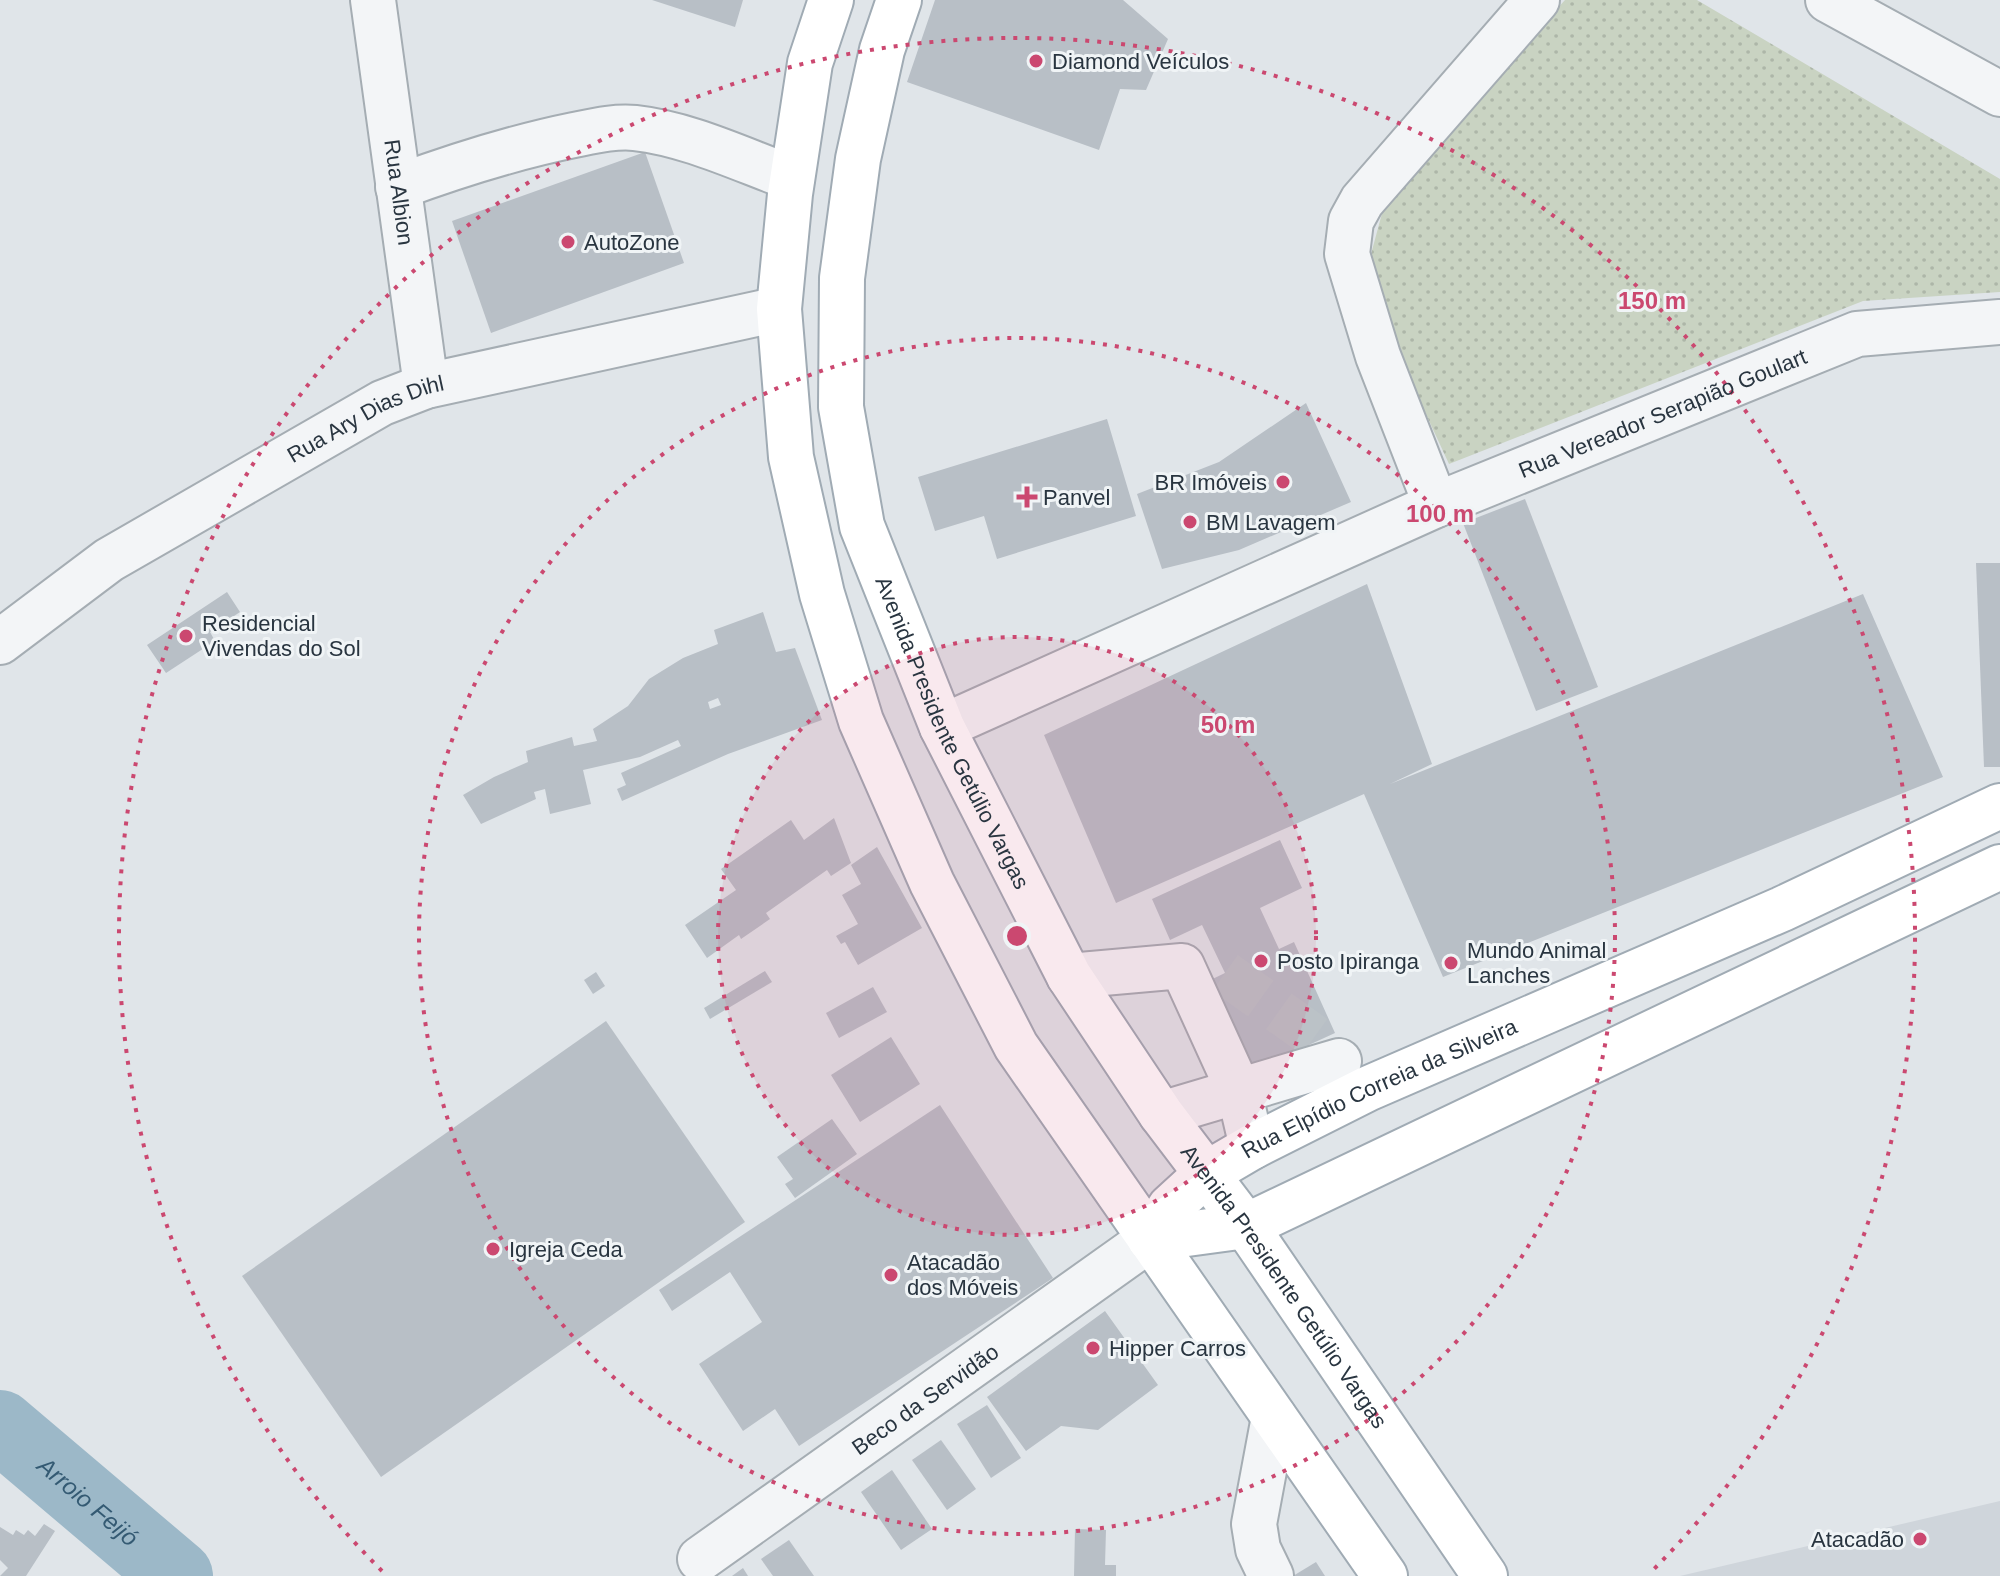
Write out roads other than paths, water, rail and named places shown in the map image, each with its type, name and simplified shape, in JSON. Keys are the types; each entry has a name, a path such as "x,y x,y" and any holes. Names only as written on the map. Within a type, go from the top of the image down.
{"main road":[{"path":"831,0 810,63 792,178 779,309 791,457 822,594 861,721 932,883 1016,1046 1385,1576"},
{"name":"Avenida Presidente Getúlio Vargas","path":"899,0 882,50 858,159 842,278 841,407 862,526 942,727 1069,976 1161,1114 1246,1226 1485,1576"},
{"name":"Rua Elpídio Correia da Silveira","path":"1150,1239 1170,1207 1206,1174 1252,1147 1341,1064 1782,909 2000,806"},
{"path":"1150,1239 1246,1226 2000,867"},
{"path":"1782,909 1807,957"}],"street":[{"name":"Rua Albion","path":"373,0 426,386"},
{"path":"1436,505 1378,356 1347,254 1351,221 1362,201 1537,0"},
{"path":"1828,0 2000,94"},
{"path":"398,187 549,140 604,129 634,128 690,141 792,178"},
{"name":"Rua Ary Dias Dihl","path":"0,642 109,560 382,403 426,386 779,309"},
{"name":"Rua Vereador Serapião Goulart","path":"942,727 1436,505 1857,334 2000,322"},
{"path":"1069,976 1182,966 1225,973"},
{"path":"1182,966 1239,1091 1252,1147"},
{"path":"1161,1114 1341,1064"},
{"name":"Beco da Servidão","path":"700,1559 1150,1239"},
{"path":"1271,1576 1258,1549 1254,1524 1274,1417"}],"waterway":[{"name":"Arroio Feijó","path":"0,1426 177,1576"}],"tunnel":[{"path":"1225,973 1319,1040"}],"place":[{"name":"Diamond Veículos","path":"1036,61"},
{"name":"AutoZone","path":"568,242"},
{"name":"BR Imóveis","path":"1283,482"},
{"name":"Panvel","path":"1027,497"},
{"name":"BM Lavagem","path":"1190,522"},
{"name":"Residencial Vivendas do Sol","path":"186,636"},
{"name":"Posto Ipiranga","path":"1261,961"},
{"name":"Mundo Animal Lanches","path":"1451,963"},
{"name":"Igreja Ceda","path":"493,1249"},
{"name":"Atacadão dos Móveis","path":"891,1275"},
{"name":"Hipper Carros","path":"1093,1348"},
{"name":"Atacadão","path":"1920,1539"}]}
